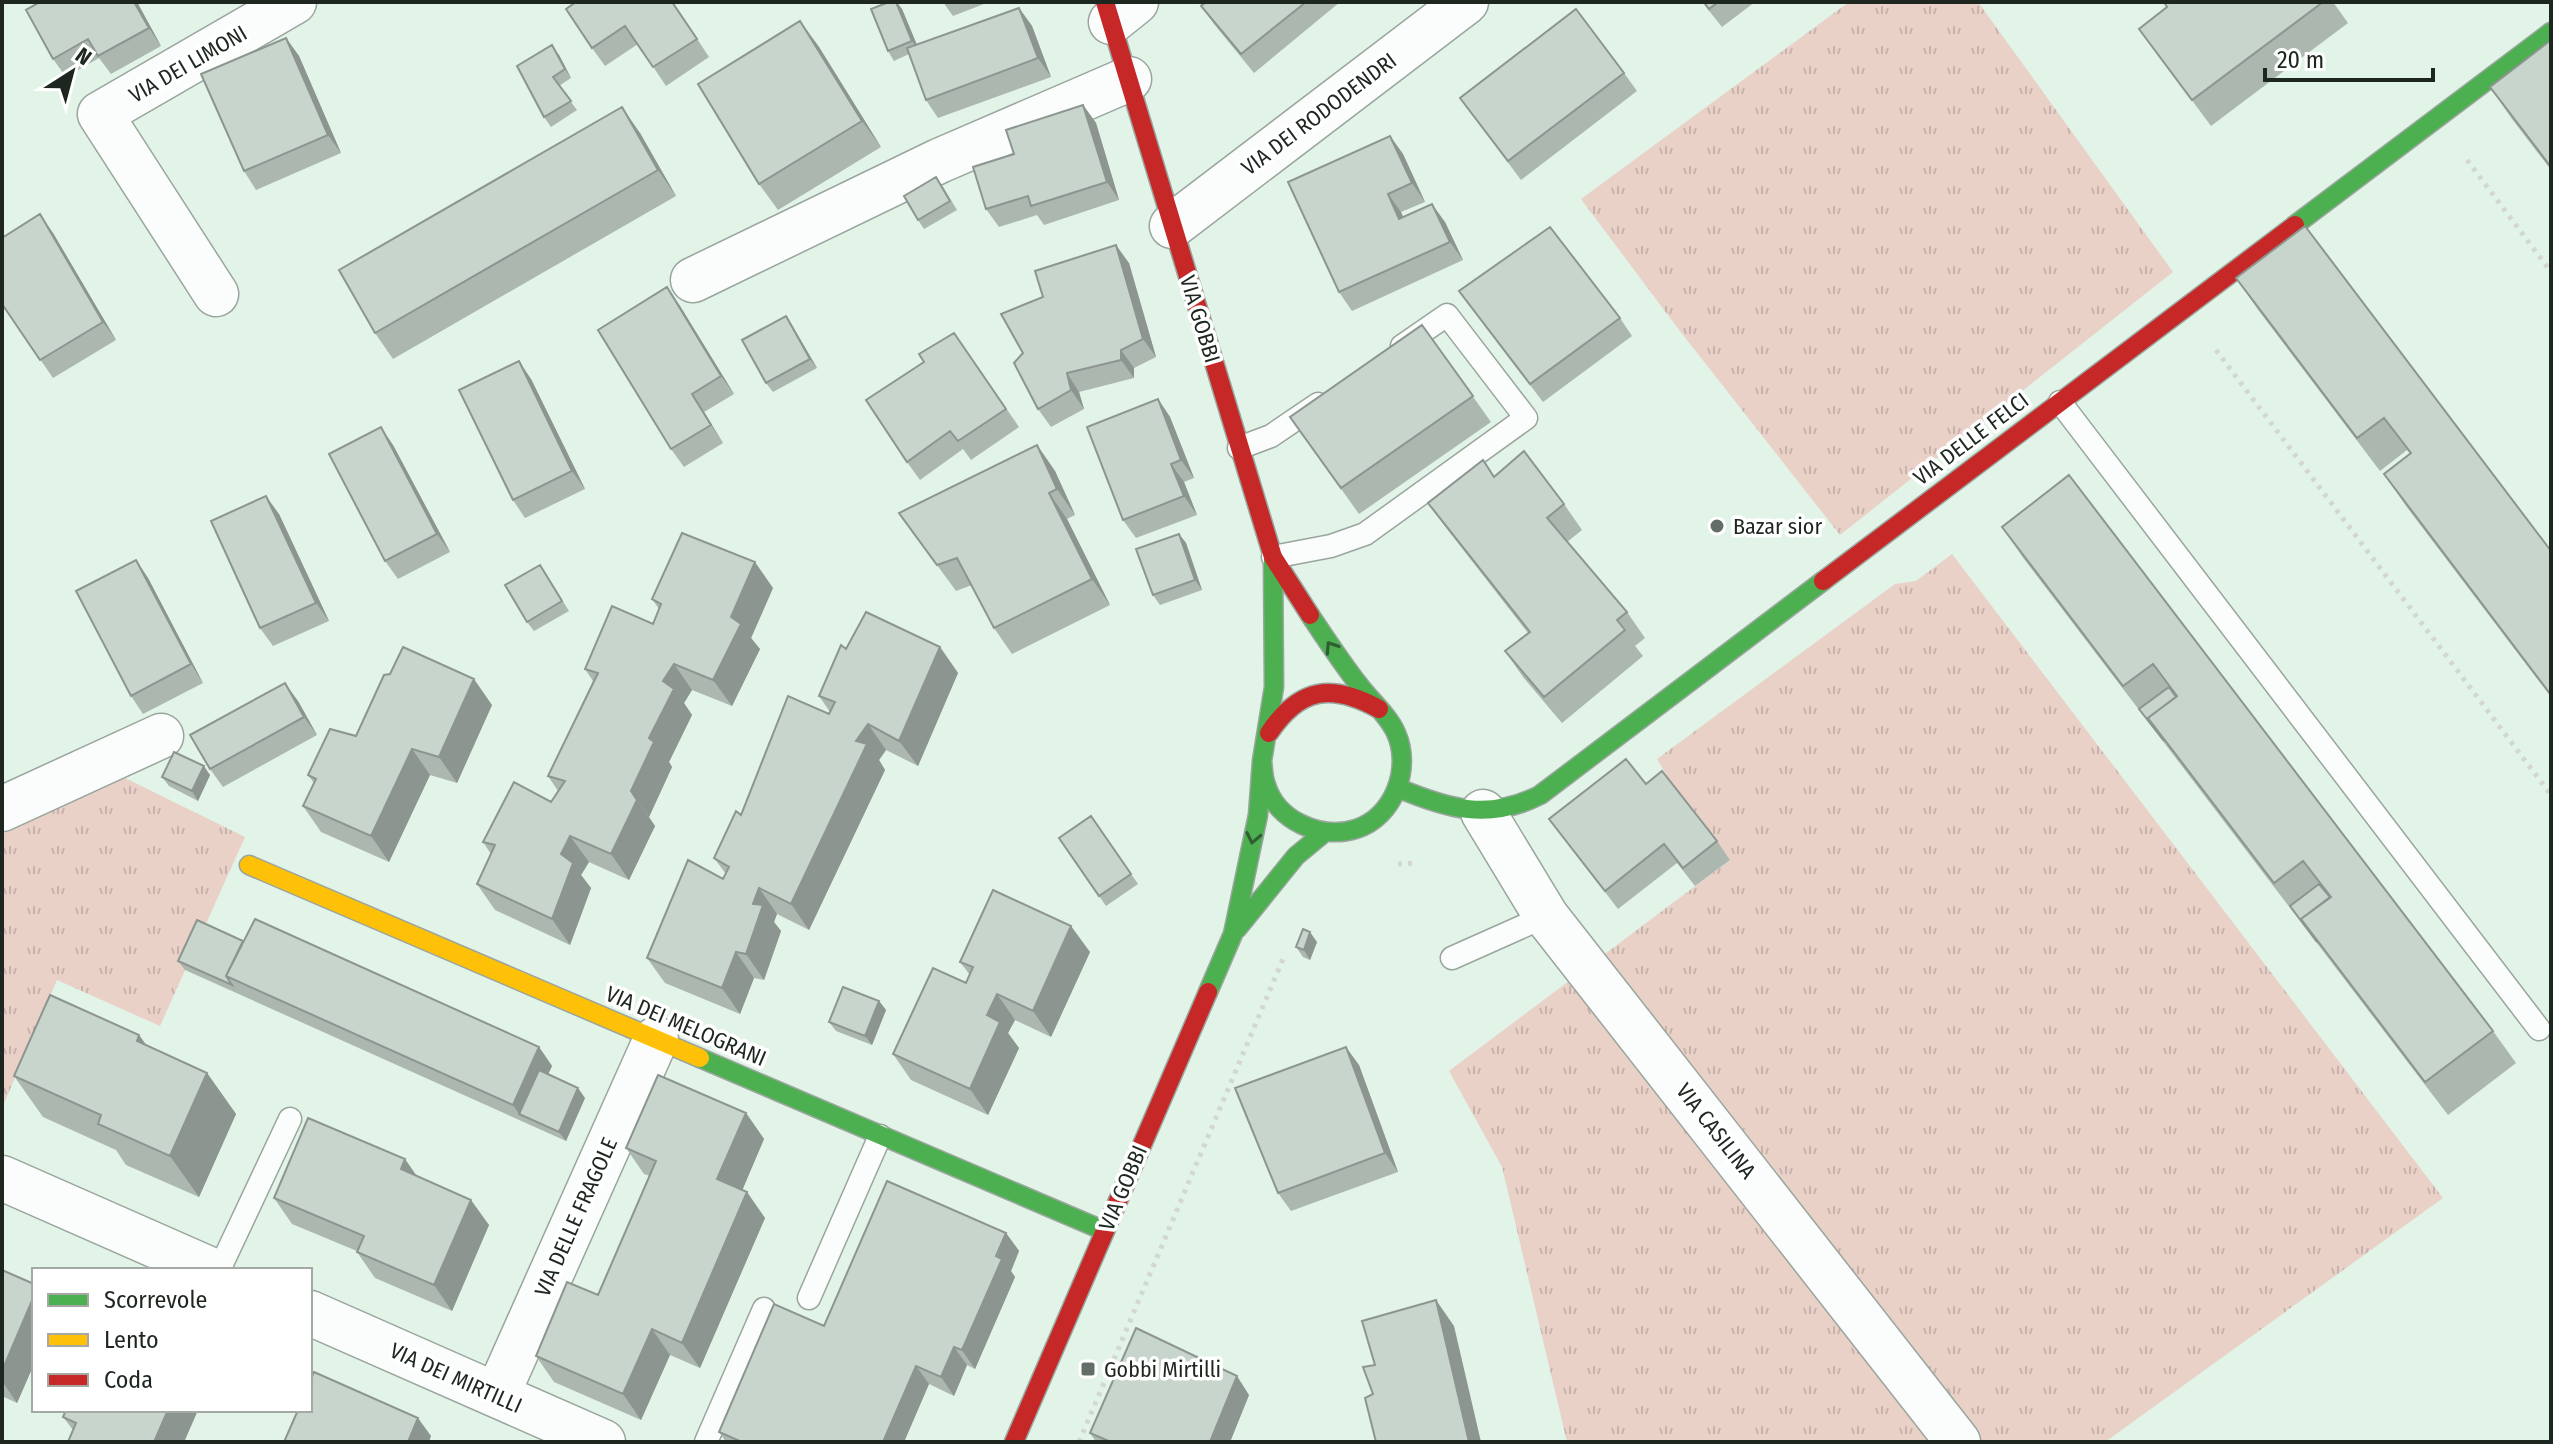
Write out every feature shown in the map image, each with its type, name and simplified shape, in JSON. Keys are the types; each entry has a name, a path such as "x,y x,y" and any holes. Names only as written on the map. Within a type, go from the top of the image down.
{"street":[{"name":"VIA DEI LIMONI","path":"216,294 100,114 294,2"},
{"name":"VIA DEI RODODENDRI","path":"1172,226 1466,2"},
{"name":"VIA GOBBI","path":"1118,9 1129,79 1273,557 1340,661 1396,732 1403,760 1398,788 1381,813 1356,829 1325,832 1296,856 1233,934"},
{"name":"VIA DELLE FELCI","path":"1398,788 1427,801 1483,812 1520,807 1540,795 2551,32"},
{"path":"693,280 939,161 1129,79"},
{"name":"VIA GOBBI","path":"1014,1442 1233,934 1258,815 1262,761 1269,733 1274,687 1273,557"},
{"name":"VIA GOBBI","path":"1269,733 1283,712 1305,698 1330,692 1356,696 1379,709"},
{"path":"2,809 161,736"},
{"path":"1262,761 1266,787 1280,809 1300,825 1325,832"},
{"name":"VIA CASILINA","path":"1483,812 1546,916 1958,1442"},
{"name":"VIA DEI MELOGRANI","path":"249,865 1105,1231"},
{"name":"VIA DELLE FRAGOLE","path":"497,1395 656,1039"},
{"path":"2,1178 206,1268"},
{"name":"VIA DEI MIRTILLI","path":"312,1314 603,1442"}],"lane":[{"path":"1273,557 1331,546 1365,534 1526,418 1447,315 1384,358"},
{"path":"1239,448 1271,436 1333,393"},
{"path":"2060,402 2539,1029"},
{"path":"1452,958 1546,916"},
{"path":"220,1268 290,1119"},
{"path":"809,1298 880,1136"},
{"path":"706,1442 764,1309"}],"path":[{"path":"2463,156 2551,272"},
{"path":"2213,346 2551,795"},
{"path":"1390,864 1417,863"},
{"path":"1079,1442 1285,954"}],"green space":[{"path":"1849,2 1978,2 2173,272 1840,535 1581,199"},
{"path":"1952,554 2443,1198 2105,1442 1567,1442 1502,1167 1449,1071 1730,860 1675,789 1657,759 1895,584 1916,581"},
{"path":"121,776 245,837 160,1026 57,980 2,1108 2,834"}],"building":[{"path":"40,2 134,2 149,28 98,56 88,39 53,59 26,10"},
{"path":"576,2 672,2 697,39 653,67 625,26 592,48 566,9"},
{"path":"896,2 912,41 888,51 871,9"},
{"path":"1206,2 1306,2 1241,54 1201,6"},
{"path":"1704,2 1718,2 1709,9"},
{"path":"2164,2 2323,2 2192,100 2139,29 2167,7"},
{"path":"1019,8 1038,58 926,100 907,48"},
{"path":"1576,9 1624,73 1508,161 1460,98"},
{"path":"800,21 862,121 759,184 698,84"},
{"path":"286,38 328,135 244,171 201,74"},
{"path":"2551,40 2551,167 2490,87"},
{"path":"552,45 565,69 553,77 571,101 544,117 517,66"},
{"path":"1083,105 1107,182 1031,206 1028,196 986,209 973,167 1014,154 1006,130"},
{"path":"622,107 658,170 375,333 339,270"},
{"path":"1390,136 1412,183 1388,194 1399,219 1432,204 1450,242 1339,292 1288,182"},
{"path":"936,177 950,201 918,220 904,196"},
{"path":"40,214 103,322 40,360 2,304 2,238"},
{"path":"2305,226 2551,551 2551,695 2384,474 2411,453 2384,418 2357,438 2236,278"},
{"path":"1550,227 1620,318 1530,384 1459,291"},
{"path":"1116,245 1143,339 1121,350 1121,360 1067,373 1071,390 1038,409 1014,363 1023,353 1001,314 1043,297 1035,271"},
{"path":"667,287 721,376 692,394 711,425 671,449 598,330"},
{"path":"786,316 810,359 766,383 742,340"},
{"path":"1422,325 1473,396 1341,488 1290,417"},
{"path":"954,333 1006,409 958,441 950,431 907,462 866,400 924,362 919,354"},
{"path":"519,361 572,471 513,500 459,390"},
{"path":"1158,399 1181,460 1171,464 1184,496 1123,520 1087,427"},
{"path":"381,427 437,534 385,561 329,454"},
{"path":"1037,445 1057,489 1049,493 1092,579 994,628 957,558 937,565 899,513"},
{"path":"1524,451 1564,504 1547,518 1627,612 1617,620 1625,630 1544,697 1505,651 1530,632 1428,503 1483,460 1494,477"},
{"path":"2069,475 2493,1031 2425,1082 2301,919 2331,897 2303,861 2274,883 2148,718 2177,696 2153,664 2123,686 2002,527"},
{"path":"266,496 316,603 260,628 211,521"},
{"path":"682,533 755,562 731,617 741,624 713,680 674,664 663,681 674,689 649,738 654,742 631,791 637,800 611,854 570,836 561,854 573,863 552,919 477,884 495,845 483,842 514,782 551,802 565,781 548,776 598,673 585,669 612,606 653,624 661,604 652,599"},
{"path":"1179,534 1195,580 1153,595 1136,549"},
{"path":"136,560 191,664 131,696 76,591"},
{"path":"540,565 562,601 527,622 505,585"},
{"path":"866,612 940,647 899,741 868,724 856,741 867,744 791,904 759,888 753,904 763,905 746,954 736,952 722,988 647,958 688,860 723,879 729,867 714,858 736,811 741,815 788,696 829,714 835,702 819,696 841,645 846,649"},
{"path":"403,647 474,679 439,757 412,749 371,836 303,806 316,779 308,775 330,729 356,736 384,675 390,674"},
{"path":"285,683 304,717 210,769 190,735"},
{"path":"2169,687 2176,697 2148,718 2164,741 2139,709"},
{"path":"174,752 204,766 192,791 162,777"},
{"path":"1626,759 1646,784 1662,771 1717,841 1683,868 1664,844 1605,891 1549,819"},
{"path":"1091,816 1131,874 1099,896 1059,838"},
{"path":"2319,884 2330,897 2301,919 2317,942 2290,906"},
{"path":"993,890 1071,926 1033,1011 997,994 987,1015 1000,1022 970,1089 893,1054 933,968 966,983 973,967 960,962"},
{"path":"255,919 539,1047 513,1105 226,976"},
{"path":"197,920 243,941 226,976 232,985 178,961"},
{"path":"1303,929 1310,932 1304,950 1296,947"},
{"path":"843,987 879,1001 865,1036 829,1022"},
{"path":"50,995 139,1035 137,1041 207,1073 170,1156 98,1124 101,1115 14,1076"},
{"path":"1346,1047 1385,1153 1278,1193 1235,1088"},
{"path":"539,1070 578,1088 559,1132 519,1114"},
{"path":"658,1075 746,1113 717,1179 747,1192 682,1343 652,1329 623,1394 536,1356 567,1282 598,1295 656,1161 626,1148"},
{"path":"308,1118 405,1159 401,1169 471,1200 434,1285 357,1252 364,1236 274,1198"},
{"path":"887,1181 1006,1233 996,1256 1002,1259 962,1350 954,1347 941,1377 916,1366 883,1442 742,1442 719,1432 774,1304 824,1326"},
{"path":"2,1270 32,1283 32,1301 2,1371"},
{"path":"1436,1300 1469,1442 1376,1442 1365,1398 1373,1394 1363,1367 1375,1365 1362,1321"},
{"path":"1136,1328 1237,1376 1210,1442 1111,1442 1090,1433"},
{"path":"314,1372 418,1418 408,1442 284,1442 297,1412 312,1412"},
{"path":"65,1412 167,1412 154,1442 68,1442 76,1423 63,1417"}],"traffic: fast":[{"path":"2295,225 2551,32"},
{"path":"1208,992 1233,934 1258,815 1262,761 1274,687 1273,557"},
{"path":"1398,788 1434,802 1486,810 1503,808 1540,795 1823,581"},
{"path":"1262,761 1266,785 1280,809 1302,825 1315,829 1343,832 1369,823 1381,814 1396,790 1402,761 1396,733 1310,615"},
{"path":"1237,929 1296,856 1325,832"},
{"path":"700,1058 1105,1231"}],"traffic: slow":[{"path":"249,865 700,1058"}],"traffic: jam":[{"path":"1105,2 1273,557 1310,615"},
{"path":"1823,581 2295,225"},
{"path":"1269,733 1293,706 1318,694 1346,695 1379,709"},
{"path":"1014,1442 1208,992"}],"place":[{"name":"Bazar sior","path":"1717,526"},
{"name":"Gobbi Mirtilli","path":"1088,1369"}]}
